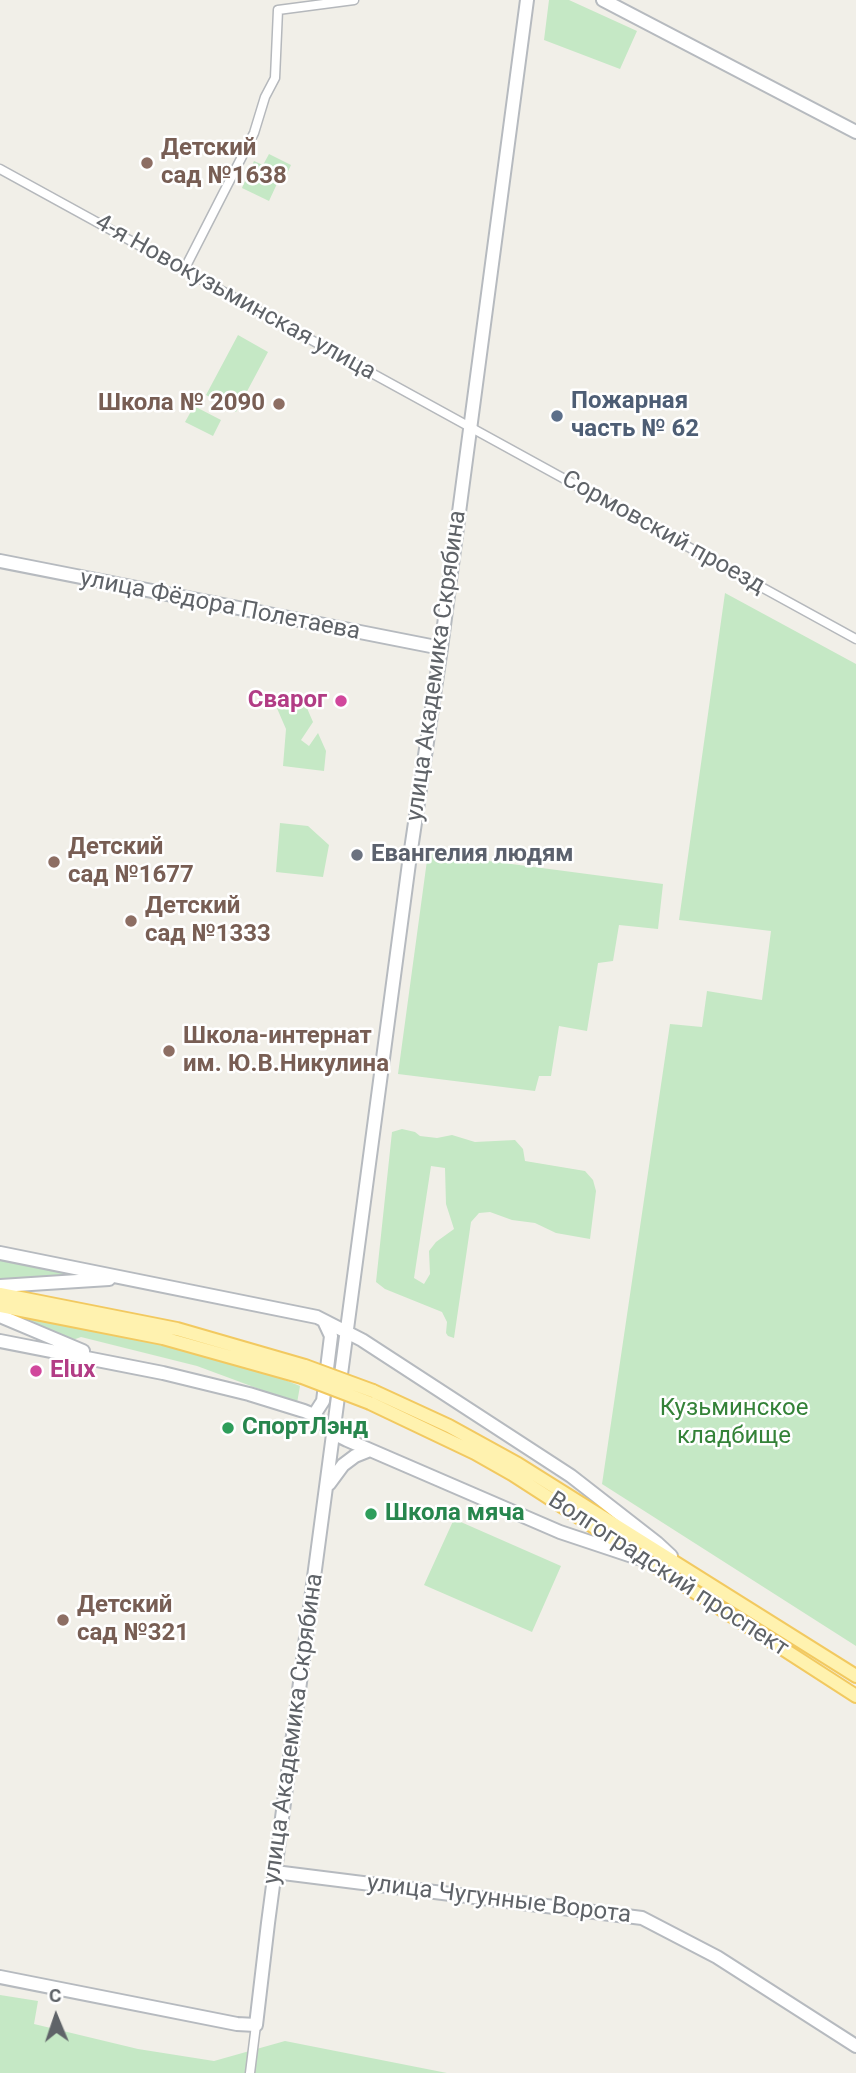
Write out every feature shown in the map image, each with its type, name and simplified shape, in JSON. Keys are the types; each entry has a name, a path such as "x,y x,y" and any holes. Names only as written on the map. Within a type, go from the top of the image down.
{"main road":[{"name":"улица Академика Скрябина","path":"256,2025 333,1433 328,1406 337,1352 348,1332 527,0"},
{"path":"603,0 856,132"},
{"name":"улица Фёдора Полетаева","path":"0,561 441,648"},
{"path":"0,1253 216,1295 324,1321 348,1332 570,1476 657,1543 681,1566"},
{"path":"0,1286 127,1278"},
{"name":"Волгоградский проспект","path":"0,1294 177,1329 303,1371 487,1446 856,1676"},
{"name":"Волгоградский проспект","path":"0,1306 163,1338 303,1371"},
{"path":"0,1316 111,1361"},
{"path":"314,1415 323,1401 331,1336 324,1321"},
{"path":"0,1341 111,1361 249,1394 314,1415 333,1433 370,1450 560,1532 640,1559"},
{"name":"Волгоградский проспект","path":"371,1397 512,1474 856,1696"},
{"path":"326,1490 343,1465 362,1452 370,1450"},
{"name":"улица Чугунные Ворота","path":"275,1871 642,1918 717,1957 856,2046"},
{"path":"0,1977 237,2024 256,2025"}],"street":[{"path":"184,270 254,133 265,97 275,78 278,10 354,0"},
{"name":"4-я Новокузьминская улица","path":"0,169 471,427"},
{"name":"Сормовский проезд","path":"471,427 856,639"},
{"path":"250,2073 256,2025"}],"green space":[{"path":"549,0 569,0 637,31 620,69 544,40"},
{"path":"269,154 291,165 286,176 281,175 269,201 242,188 254,161 263,165"},
{"path":"238,335 268,352 236,412 206,395"},
{"path":"194,406 221,420 213,436 185,422"},
{"name":"Кузьминское кладбище","path":"725,593 856,664 856,1646 602,1484 670,1024 702,1027 707,991 762,1000 771,931 679,920"},
{"path":"300,692 313,722 301,740 309,746 318,733 326,751 324,771 283,766 286,729 276,706"},
{"path":"280,823 308,826 329,845 323,877 276,872"},
{"path":"428,853 663,884 658,929 619,925 613,961 598,963 587,1031 559,1026 551,1076 539,1076 535,1091 398,1074"},
{"path":"402,1129 420,1136 437,1138 452,1135 475,1142 515,1140 523,1149 525,1161 585,1171 593,1180 596,1191 590,1239 556,1233 535,1223 512,1220 490,1212 479,1213 471,1222 454,1338 448,1336 447,1322 442,1312 385,1289 376,1282 392,1132","holes":["431,1166 445,1168 446,1204 454,1229 436,1242 429,1251 430,1274 424,1284 414,1278"]},
{"path":"0,1257 81,1273 82,1278 0,1283"},
{"path":"3,1310 188,1349 255,1368 300,1386 297,1403 197,1366 81,1337 70,1341 58,1339"},
{"path":"454,1519 561,1566 532,1632 424,1585"},
{"path":"0,1995 38,2001 34,2024 138,2049 214,2061 285,2041 447,2073 0,2073"}],"place":[{"name":"Детский сад №1638","path":"147,163"},
{"name":"Школа № 2090","path":"279,404"},
{"name":"Пожарная часть № 62","path":"557,416"},
{"name":"Сварог","path":"341,701"},
{"name":"Евангелия людям","path":"357,855"},
{"name":"Детский сад №1677","path":"54,862"},
{"name":"Детский сад №1333","path":"131,921"},
{"name":"Школа-интернат им. Ю.В.Никулина","path":"169,1051"},
{"name":"Elux","path":"36,1371"},
{"name":"СпортЛэнд","path":"228,1428"},
{"name":"Школа мяча","path":"371,1514"},
{"name":"Детский сад №321","path":"63,1620"}]}
